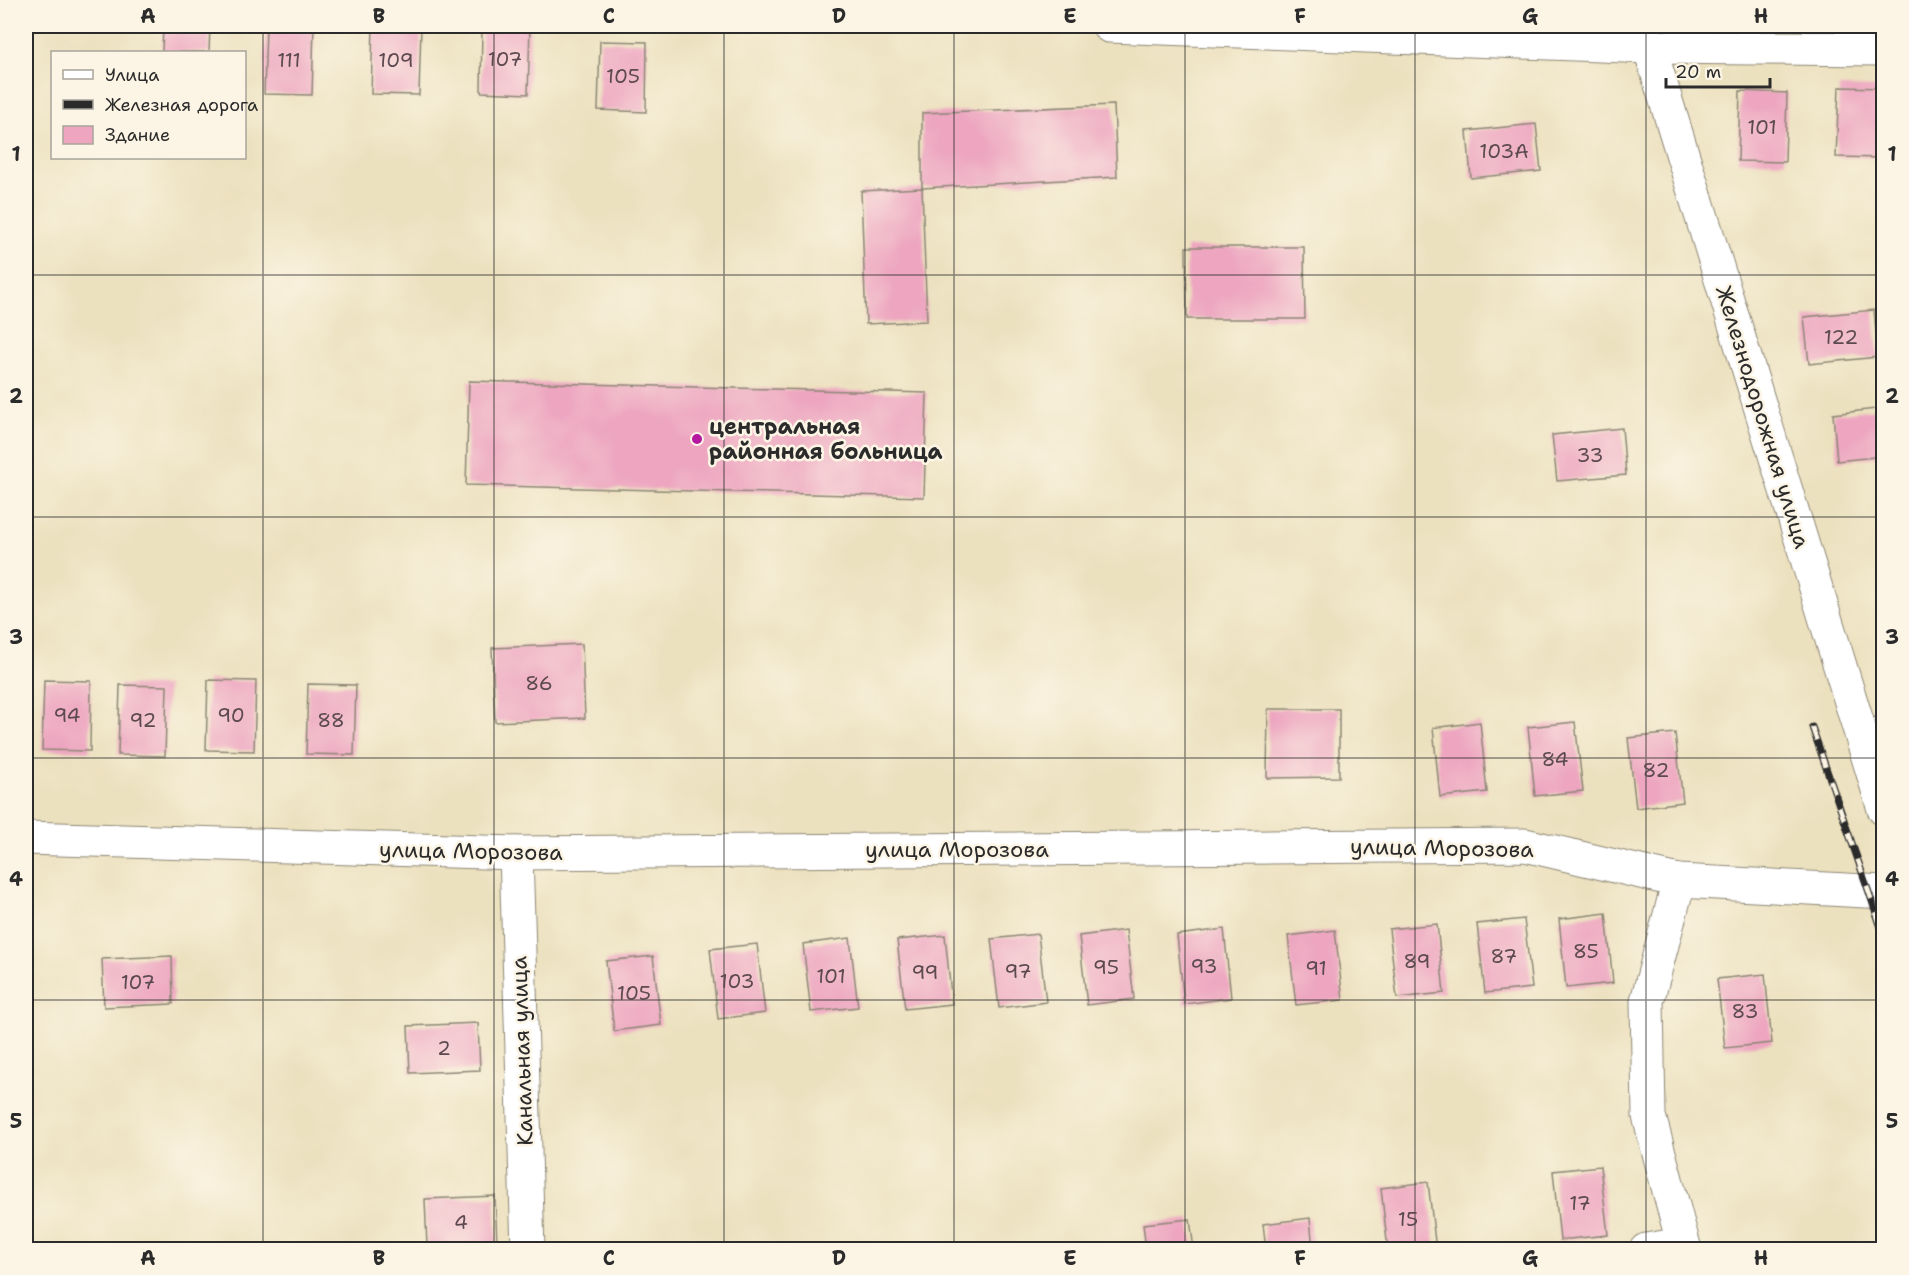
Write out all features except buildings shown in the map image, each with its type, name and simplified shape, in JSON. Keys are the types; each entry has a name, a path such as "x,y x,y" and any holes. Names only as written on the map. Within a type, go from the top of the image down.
{"street":[{"path":"1109,26 1646,36 1884,49"},
{"name":"Железнодорожная улица","path":"1646,36 1884,809"},
{"name":"улица Морозова","path":"26,838 516,853 1525,844 1679,881 1884,892"},
{"name":"Канальная улица","path":"516,853 528,1250"},
{"path":"1646,1250 1684,1247 1648,1116 1647,1001 1679,881"}],"railway":[{"path":"1812,727 1884,936"}],"place":[{"name":"центральная районная больница","path":"697,439"}]}
